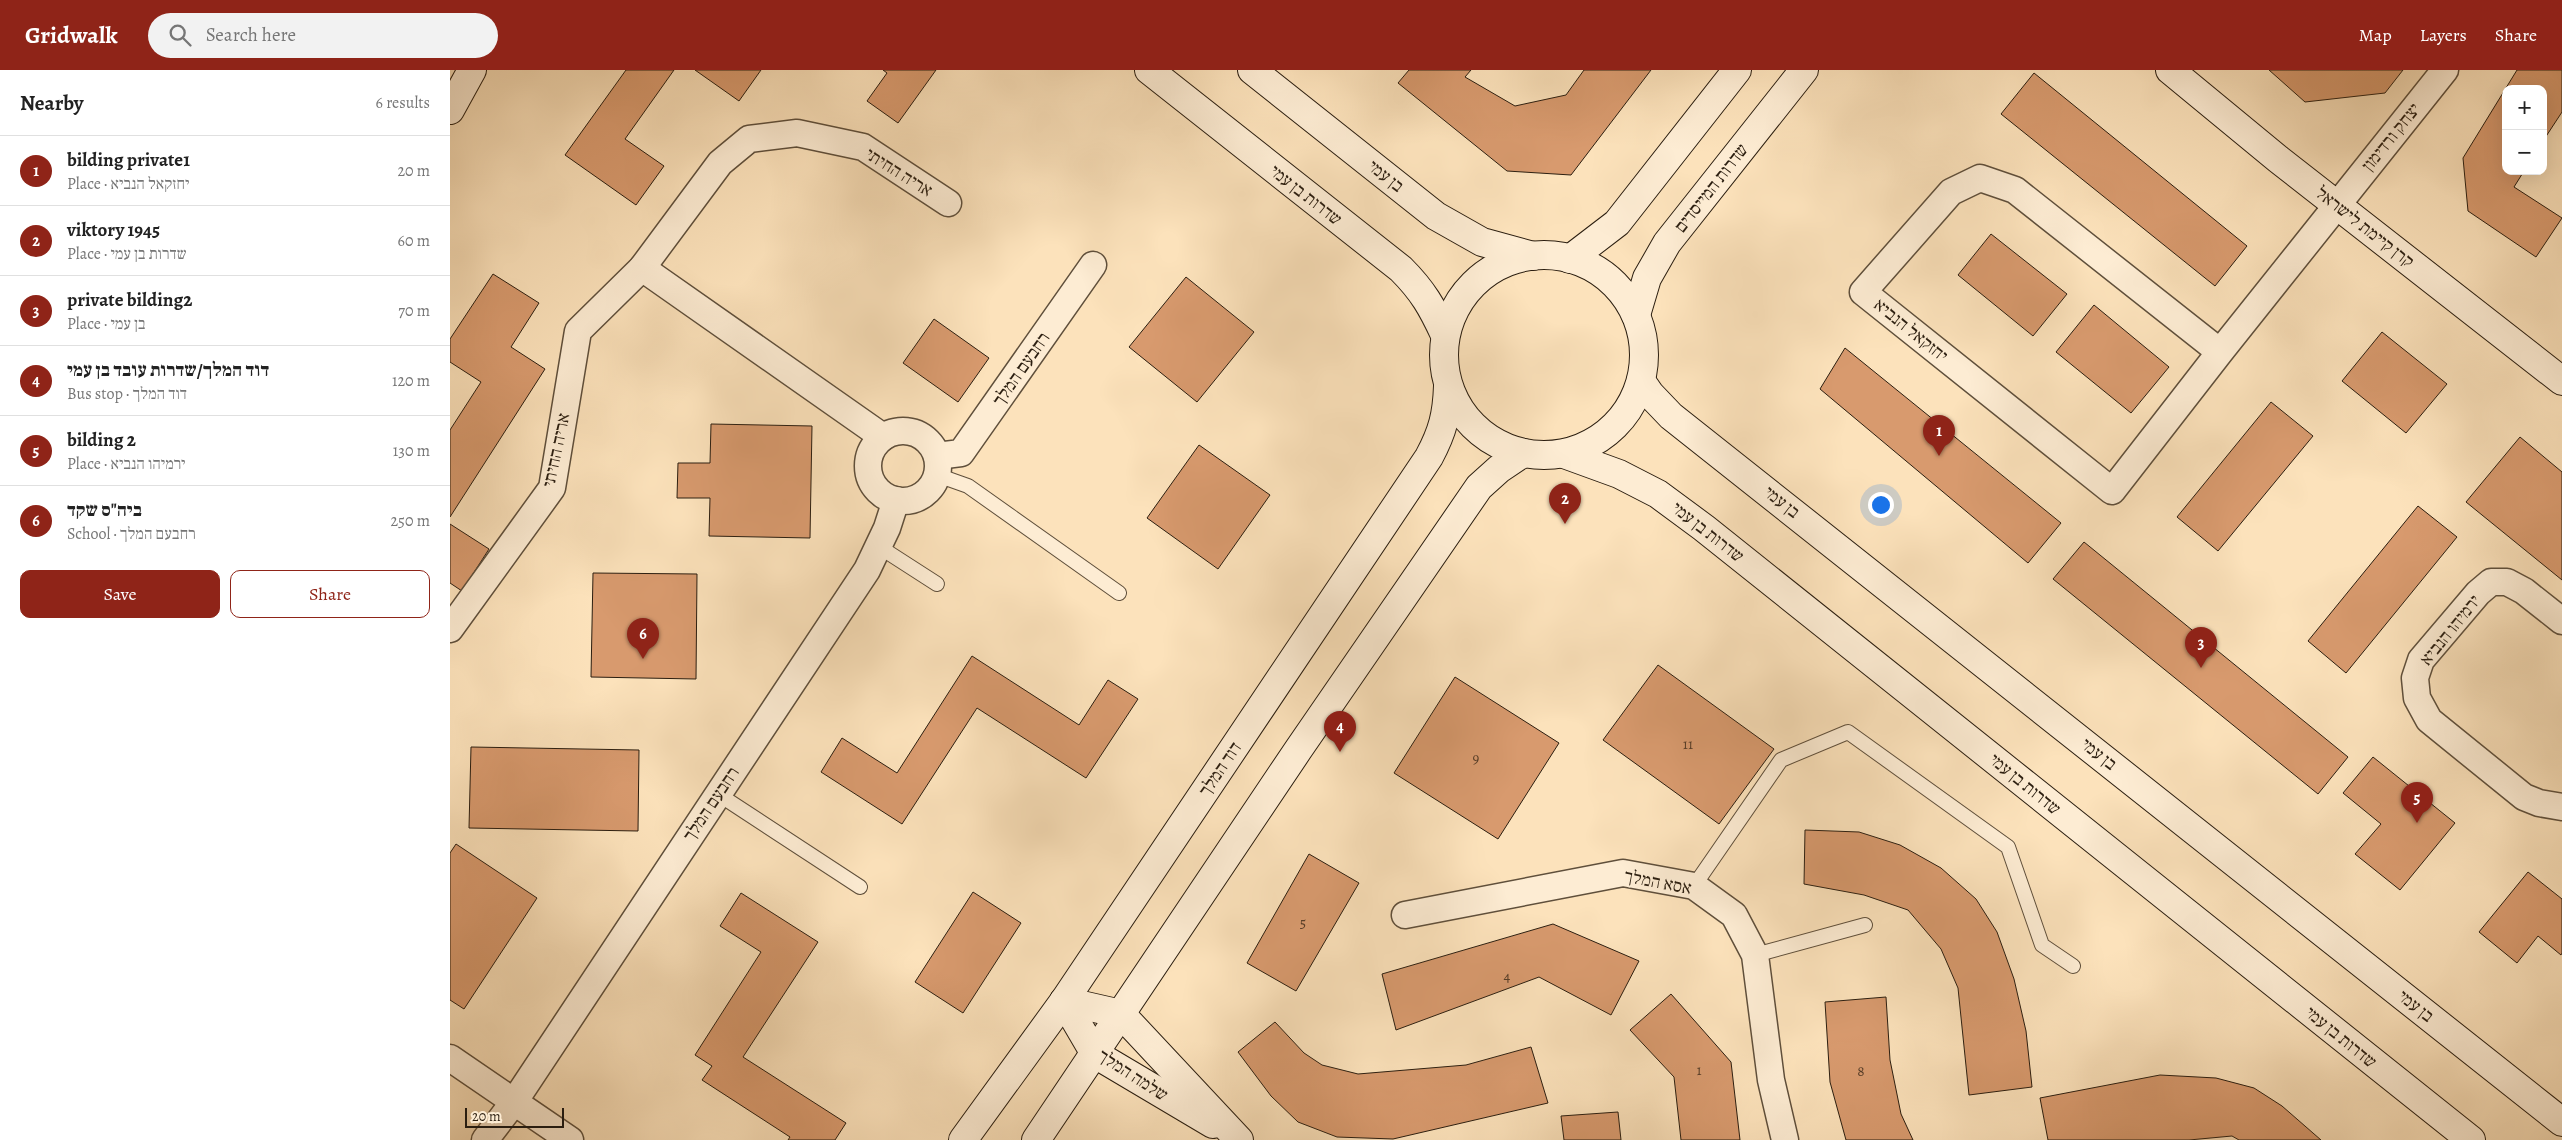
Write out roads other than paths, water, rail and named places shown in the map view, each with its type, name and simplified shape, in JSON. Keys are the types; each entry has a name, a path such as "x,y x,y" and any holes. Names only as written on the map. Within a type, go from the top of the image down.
{"main road":[{"path":"450,110 472,70"},
{"name":"שדרות בן עמי","path":"1149,70 1401,269 1431,303 1445,335"},
{"name":"בן עמי","path":"1252,70 1436,216 1482,242 1534,256"},
{"path":"1570,259 1617,223 1737,70"},
{"name":"שדרות המייסדים","path":"1636,315 1647,278 1667,243 1804,70"},
{"name":"קרן קיימת לישראל","path":"2170,70 2562,381"},
{"path":"1534,256 1570,259 1591,267 1610,280 1625,296 1636,315 1642,336 1644,359 1641,381 1633,402 1620,420 1604,436 1585,447 1564,454 1543,456 1523,453 1498,445 1476,430 1459,410 1448,386 1443,360 1445,335 1454,311 1468,290 1486,273 1509,262 1534,256"},
{"name":"בן עמי","path":"1641,381 1650,394 1671,416 2562,1122"},
{"name":"דוד המלך","path":"963,1140 1064,1001 1429,457 1439,438 1447,414 1448,386"},
{"path":"1036,1140 1478,488 1523,453"},
{"name":"שדרות בן עמי","path":"1564,454 1619,474 1658,494 1704,528 2471,1140"},
{"path":"1064,1001 1121,1014"},
{"name":"שלמה המלך","path":"1064,1001 1095,1054 1240,1140"},
{"name":"שלמה המלך","path":"1121,1014 1240,1140"}],"street":[{"name":"יצחק ורדימון","path":"2338,204 2445,70"},
{"name":"אריה החיתי","path":"450,629 552,488 578,331 642,268 720,163 749,139 797,133 863,147 948,203"},
{"name":"יחזקאל הנביא","path":"2220,352 2015,190 1980,178 1951,192 1863,292 2112,491 2338,204"},
{"name":"רחבעם המלך","path":"937,466 961,453 1093,265"},
{"path":"642,268 883,437"},
{"path":"904,430 915,432 932,446 937,466 933,484 920,497 911,500 896,500 883,495 876,488 868,470 871,452 883,437 904,430"},
{"name":"רחבעם המלך","path":"485,1140 514,1102 868,570 896,500"},
{"name":"ירמיהו הנביא","path":"2562,621 2524,591 2507,582 2491,582 2478,592 2421,660 2415,678 2418,698 2429,720 2524,796 2539,803 2562,807"},
{"name":"אסא המלך","path":"1405,915 1623,873 1694,886 1734,915 1755,955 1771,1080 1785,1140"},
{"path":"450,1058 570,1140"}],"lane":[{"path":"937,466 1119,592"},
{"path":"878,546 936,584"},
{"path":"1694,886 1781,760 1848,732 2008,847 2042,945 2073,966"},
{"path":"718,794 860,887"},
{"path":"1755,955 1865,925"}],"place":[{"name":"bilding private1","path":"1939,456"},
{"name":"viktory 1945","path":"1565,524"},
{"name":"ביה\"ס שקד","path":"643,659"},
{"name":"private bilding2","path":"2201,668"},
{"name":"דוד המלך/שדרות עובד בן עמי","path":"1340,752"},
{"name":"bilding 2","path":"2417,823"}]}
